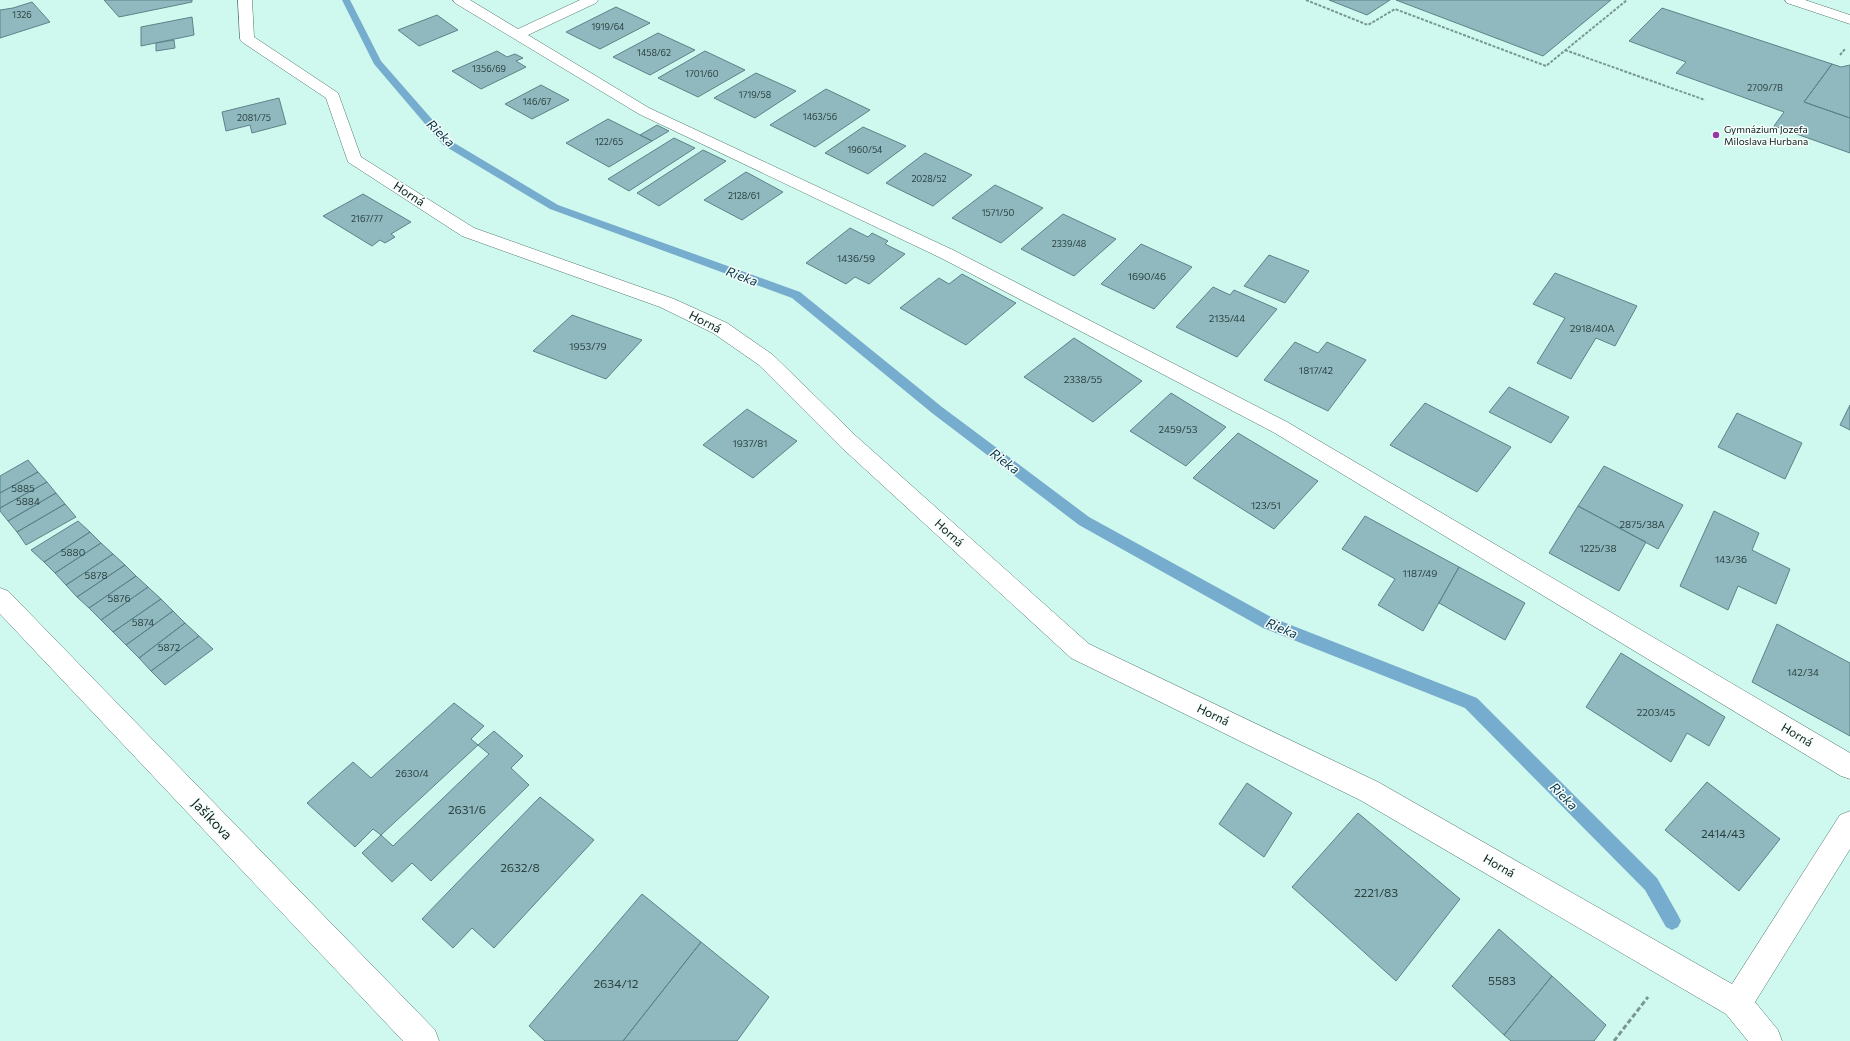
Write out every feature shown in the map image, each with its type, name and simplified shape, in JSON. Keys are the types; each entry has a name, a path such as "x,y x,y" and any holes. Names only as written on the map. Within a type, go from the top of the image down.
{"street":[{"name":"Horná","path":"245,0 247,39 333,96 354,159 468,232 667,303 720,328 766,360 849,442 1080,651 1369,791 1737,1003 1767,1041"},
{"name":"Horná","path":"460,0 644,111 947,254 1280,427 1850,767"},
{"path":"516,35 591,0"},
{"path":"1792,0 1850,20"},
{"name":"Jašíkova","path":"0,598 424,1041"},
{"path":"1737,1003 1850,824"}],"path":[{"path":"1306,0 1368,25 1395,9 1546,66 1627,0"},
{"path":"1565,50 1705,100"},
{"path":"1614,1041 1656,987 1676,968"}],"building":[{"path":"104,0 192,0 192,2 119,17"},
{"path":"1329,0 1390,0 1367,15"},
{"path":"1396,0 1611,0 1543,56"},
{"path":"32,2 50,22 0,38 0,10 13,8"},
{"path":"616,7 650,23 600,49 566,32"},
{"path":"1662,8 1832,64 1804,102 1850,118 1850,153 1774,126 1784,112 1676,73 1686,62 1629,41"},
{"path":"437,15 458,30 419,46 398,30"},
{"path":"192,17 194,35 141,46 141,27"},
{"path":"658,33 695,50 650,75 613,57"},
{"path":"174,40 175,48 156,51 156,43"},
{"path":"497,51 507,57 515,54 523,58 516,61 526,67 481,89 452,71"},
{"path":"705,51 745,70 698,97 658,78"},
{"path":"1832,64 1841,67 1850,65 1850,118 1804,102"},
{"path":"756,73 796,91 755,118 714,98"},
{"path":"541,85 569,100 532,119 505,104"},
{"path":"826,89 870,110 815,147 770,125"},
{"path":"279,98 286,124 252,133 250,125 226,131 222,112"},
{"path":"608,119 652,141 609,167 566,143"},
{"path":"657,125 669,131 652,141 640,135"},
{"path":"863,127 906,146 868,174 825,153"},
{"path":"674,138 695,148 629,191 608,179"},
{"path":"703,150 726,161 659,206 637,193"},
{"path":"925,153 972,175 933,206 886,183"},
{"path":"746,172 783,192 742,220 704,200"},
{"path":"995,185 1043,208 1001,243 952,218"},
{"path":"363,194 411,222 391,234 395,237 385,243 380,240 372,246 323,216"},
{"path":"1063,214 1116,239 1074,276 1021,249"},
{"path":"850,228 868,237 872,233 888,241 885,244 905,254 869,284 855,277 846,284 806,263"},
{"path":"1141,244 1192,267 1154,309 1101,284"},
{"path":"1269,255 1309,271 1285,303 1244,286"},
{"path":"1555,273 1637,306 1615,346 1596,338 1571,379 1537,363 1565,318 1533,304"},
{"path":"962,274 1016,303 966,345 900,308 939,278 949,284"},
{"path":"1213,287 1230,295 1234,290 1277,309 1237,357 1176,327"},
{"path":"572,315 642,340 606,379 533,351"},
{"path":"1074,338 1142,381 1093,422 1024,377"},
{"path":"1295,342 1318,353 1327,342 1366,360 1328,411 1264,380"},
{"path":"1509,387 1569,417 1551,443 1489,412"},
{"path":"1171,393 1226,427 1186,466 1130,431"},
{"path":"1425,403 1511,447 1477,492 1390,445"},
{"path":"1850,405 1850,430 1840,425"},
{"path":"747,409 797,441 753,478 703,445"},
{"path":"1737,413 1802,443 1785,479 1718,447"},
{"path":"1238,433 1318,481 1274,529 1193,478"},
{"path":"28,460 38,472 0,493 0,476"},
{"path":"1604,466 1683,505 1658,549 1578,506"},
{"path":"38,472 47,482 0,508 0,493"},
{"path":"47,482 56,493 8,521 0,511 0,508"},
{"path":"56,493 65,504 17,532 8,521"},
{"path":"65,504 76,517 26,545 17,532"},
{"path":"1578,506 1646,542 1619,591 1549,553"},
{"path":"1714,511 1759,533 1752,550 1790,569 1776,604 1738,586 1728,610 1680,586"},
{"path":"1365,516 1459,567 1423,631 1378,605 1395,579 1342,549"},
{"path":"78,521 90,532 44,562 31,550"},
{"path":"90,532 101,543 55,573 44,562"},
{"path":"101,543 113,554 66,585 55,573"},
{"path":"113,554 125,565 77,597 66,585"},
{"path":"125,565 136,576 89,608 77,597"},
{"path":"1459,567 1525,603 1505,640 1439,603"},
{"path":"136,576 148,587 101,620 89,608"},
{"path":"148,587 161,599 113,632 101,620"},
{"path":"161,599 173,611 126,645 113,632"},
{"path":"173,611 185,623 139,658 126,645"},
{"path":"185,623 199,636 151,671 139,658"},
{"path":"1777,624 1850,663 1850,736 1752,682"},
{"path":"199,636 213,649 165,685 151,671"},
{"path":"1621,653 1725,717 1709,746 1687,733 1671,762 1586,707"},
{"path":"454,703 484,726 471,739 478,745 381,835 373,829 355,847 307,803 353,762 371,778"},
{"path":"494,731 523,756 511,768 529,785 431,881 412,863 392,882 362,853 381,835 393,846 489,754 478,745"},
{"path":"1707,782 1780,839 1739,891 1665,830"},
{"path":"1247,783 1292,813 1264,857 1219,824"},
{"path":"540,797 594,840 494,948 472,928 453,948 422,919"},
{"path":"1358,813 1460,899 1396,981 1292,887"},
{"path":"642,894 701,942 623,1041 545,1041 529,1026"},
{"path":"1499,929 1552,976 1504,1035 1452,986"},
{"path":"701,942 769,997 737,1041 623,1041"},
{"path":"1552,976 1606,1025 1594,1041 1511,1041 1504,1035"}],"waterway":[{"name":"Rieka","path":"346,0 377,62 447,143 554,207 796,295 937,410 1084,521 1268,623 1471,703 1651,884 1672,921"}],"place":[{"name":"Gymnázium Jozefa Miloslava Hurbana","path":"1716,135"}]}
